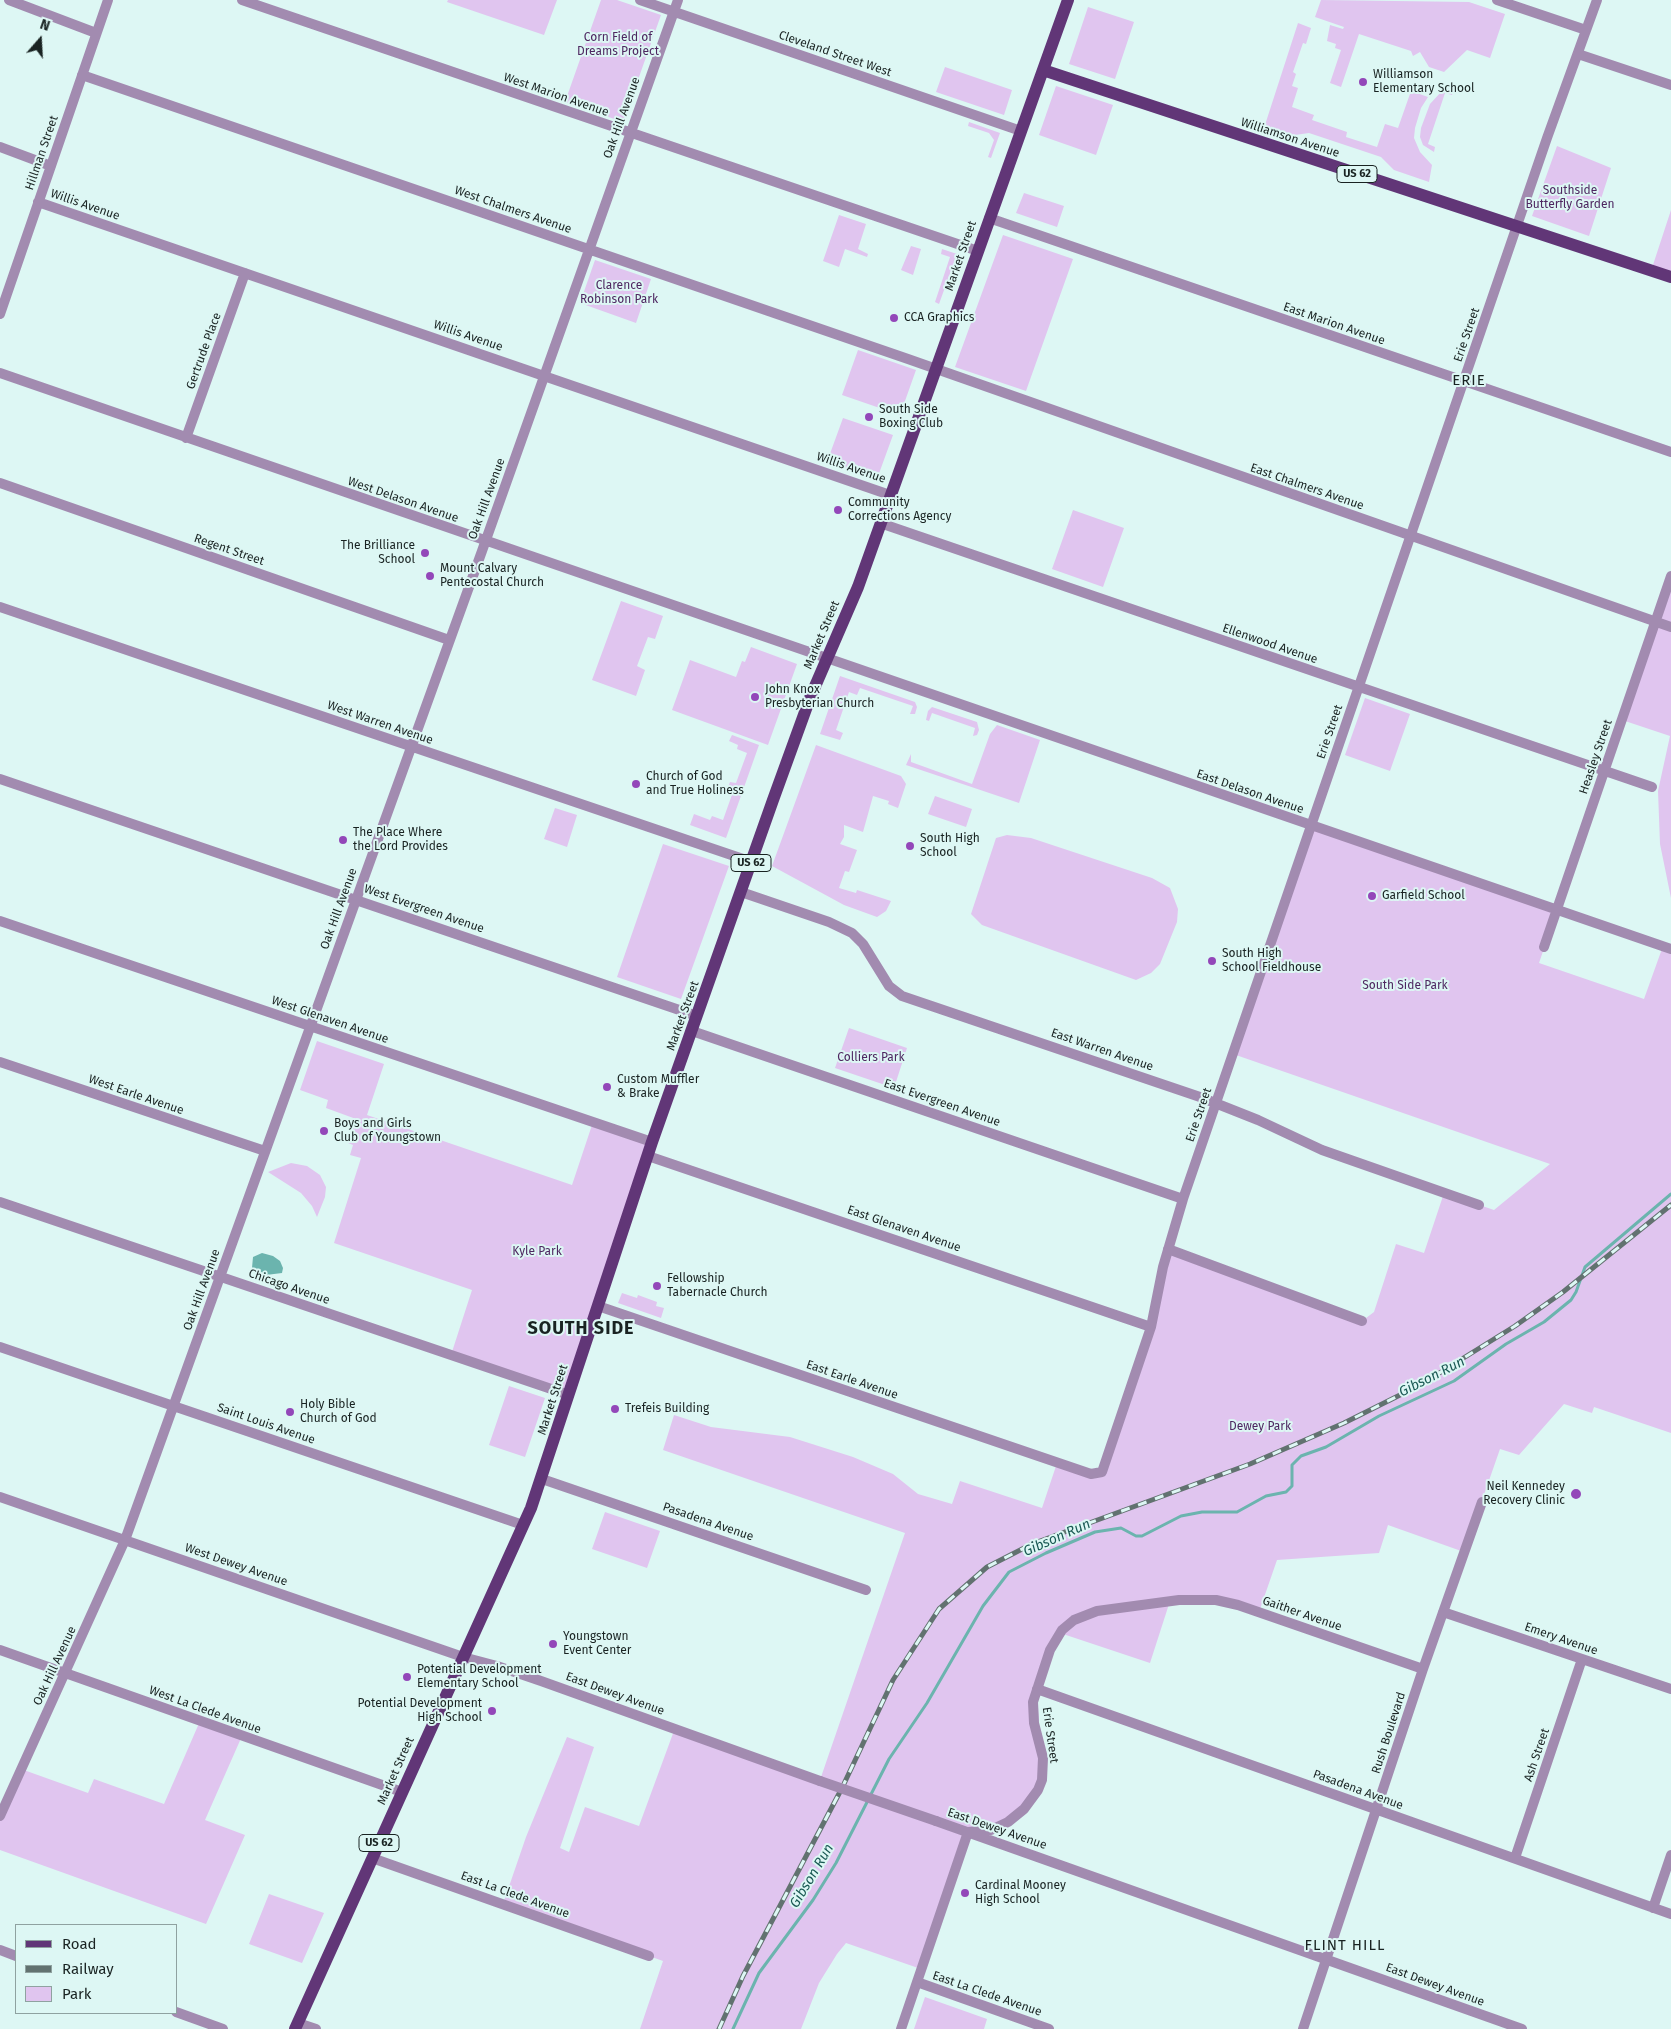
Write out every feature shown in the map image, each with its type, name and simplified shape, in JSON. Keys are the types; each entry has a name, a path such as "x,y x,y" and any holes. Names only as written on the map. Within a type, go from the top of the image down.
{"main road":[{"name":"Market Street","path":"296,2026 542,1479 652,1142 810,698 858,587 1068,0"},
{"name":"Williamson Avenue","path":"1043,70 1671,277"}],"street":[{"path":"10,0 96,33"},
{"name":"Hillman Street","path":"0,312 108,0"},
{"name":"West Marion Avenue","path":"242,0 630,134 978,251"},
{"name":"Cleveland Street West","path":"640,0 1021,131"},
{"name":"Oak Hill Avenue","path":"0,1816 125,1540 545,376 678,0"},
{"path":"1497,0 1586,30"},
{"name":"Erie Street","path":"1098,1474 1102,1472 1105,1466 1152,1327 1168,1249 1183,1199 1517,227 1597,0"},
{"path":"1578,54 1671,85"},
{"name":"West Chalmers Avenue","path":"82,75 935,370"},
{"path":"0,147 51,166"},
{"name":"Willis Avenue","path":"38,202 890,495"},
{"name":"East Marion Avenue","path":"989,218 1671,452"},
{"name":"Gertrude Place","path":"186,438 245,273"},
{"name":"East Chalmers Avenue","path":"935,370 1671,627"},
{"name":"West Delason Avenue","path":"0,373 827,659"},
{"name":"Regent Street","path":"0,483 449,640"},
{"name":"Ellenwood Avenue","path":"880,523 1652,787"},
{"name":"Heasley Street","path":"1544,946 1671,576"},
{"name":"West Warren Avenue","path":"0,607 752,862"},
{"name":"East Delason Avenue","path":"827,659 1669,948"},
{"name":"West Evergreen Avenue","path":"0,779 697,1016"},
{"name":"East Warren Avenue","path":"741,892 829,922 852,933 863,944 889,986 902,996 1216,1103 1322,1150 1479,1205"},
{"name":"West Glenaven Avenue","path":"0,920 652,1142"},
{"name":"East Evergreen Avenue","path":"692,1031 1183,1199"},
{"name":"West Earle Avenue","path":"0,1062 265,1152"},
{"name":"East Glenaven Avenue","path":"648,1156 1152,1327"},
{"name":"Chicago Avenue","path":"0,1202 569,1395"},
{"path":"1168,1249 1362,1321"},
{"name":"East Earle Avenue","path":"598,1306 1091,1474 1098,1474"},
{"name":"Saint Louis Avenue","path":"0,1347 523,1524"},
{"name":"Pasadena Avenue","path":"542,1479 866,1590"},
{"name":"West Dewey Avenue","path":"0,1497 463,1657"},
{"name":"Rush Boulevard","path":"1303,2029 1423,1669 1482,1502"},
{"name":"Gaither Avenue","path":"1170,1601 1201,1599 1229,1602 1423,1669"},
{"name":"Erie Street","path":"968,1832 991,1830 1008,1822 1024,1809 1038,1790 1042,1780 1043,1758 1033,1715 1036,1689 1055,1640 1074,1620 1098,1611 1170,1601"},
{"name":"Emery Avenue","path":"1443,1612 1671,1689"},
{"name":"West La Clede Avenue","path":"0,1650 402,1792"},
{"name":"East Dewey Avenue","path":"463,1657 541,1681 1522,2029"},
{"name":"Ash Street","path":"1515,1858 1582,1659"},
{"name":"Pasadena Avenue","path":"1036,1689 1671,1914"},
{"path":"901,2029 968,1832"},
{"path":"1653,1908 1671,1855"},
{"name":"East La Clede Avenue","path":"372,1858 649,1956"},
{"path":"0,1950 15,1956"},
{"name":"East La Clede Avenue","path":"917,1982 1049,2029"},
{"path":"178,2013 223,2029"},
{"path":"296,2026 316,2029"}],"green space":[{"path":"448,0 557,0 544,35 447,2"},
{"name":"Corn Field of Dreams Project","path":"601,0 617,0 661,15 623,122 565,102"},
{"path":"1321,0 1469,2 1505,14 1490,58 1467,50 1444,72 1429,67 1420,52 1413,56 1411,51 1359,34 1341,87 1330,83 1341,50 1335,48 1336,44 1327,41 1330,25 1343,29 1344,27 1315,17"},
{"path":"1088,7 1134,22 1115,79 1069,64"},
{"path":"1298,23 1311,28 1306,44 1303,43 1293,72 1296,74 1292,86 1298,88 1292,107 1314,115 1312,120 1347,132 1346,137 1377,147 1385,124 1398,128 1411,91 1428,97 1421,108 1414,138 1420,152 1432,165 1429,182 1394,170 1381,157 1309,133 1288,136 1264,128"},
{"path":"945,67 1012,90 1004,115 936,92"},
{"path":"1056,86 1113,105 1096,155 1039,135"},
{"path":"1449,88 1454,90 1452,95 1445,93 1428,144 1435,147 1434,152 1423,145 1420,137 1421,128 1430,104 1441,92"},
{"path":"969,122 1000,133 991,158 988,157 994,140 989,133 968,126"},
{"name":"Southside Butterfly Garden","path":"1557,146 1611,168 1589,236 1532,216"},
{"path":"1024,193 1064,206 1057,227 1016,213"},
{"path":"1671,210 1671,277 1651,271"},
{"path":"839,215 866,224 858,249 868,254 867,257 845,249 839,267 823,261"},
{"path":"1003,235 1073,259 1026,391 955,367"},
{"path":"911,246 921,249 913,275 901,270"},
{"path":"942,249 957,254 939,304 935,302 950,257 941,254"},
{"name":"Clarence Robinson Park","path":"595,260 651,279 636,323 580,303"},
{"path":"858,350 916,370 900,415 842,395"},
{"path":"843,418 893,435 877,479 827,462"},
{"path":"1073,510 1124,528 1103,587 1052,569"},
{"path":"1671,576 1671,898 1660,844 1658,791 1670,736 1622,720"},
{"path":"621,601 663,616 655,639 648,637 637,666 645,670 636,696 592,680"},
{"path":"751,647 797,664 768,745 672,710 690,660 736,677 742,661 745,662"},
{"path":"840,676 915,702 917,707 915,714 910,714 913,706 860,688 857,695 849,692 836,730 843,733 840,740 820,734"},
{"path":"1365,698 1410,714 1390,771 1345,755"},
{"path":"932,707 977,722 979,730 977,735 973,736 975,728 932,713 929,721 926,720 928,711"},
{"path":"997,725 1040,740 1019,803 906,765 911,754 911,762 972,784 990,734"},
{"path":"732,735 759,745 726,838 690,825 694,814 710,820 712,816 723,820 734,789 728,787 730,782 736,783 747,753 737,749 738,745 729,741"},
{"path":"816,745 901,776 906,784 898,808 888,804 889,801 873,796 863,832 844,825 844,837 840,844 857,850 849,872 845,871 839,888 856,893 857,890 891,901 886,911 877,917 844,905 772,866"},
{"path":"935,796 972,809 966,827 928,814"},
{"path":"555,808 577,815 567,847 544,839"},
{"path":"1312,826 1557,910 1539,963 1644,999 1663,946 1671,949 1671,1433 1594,1407 1592,1413 1564,1404 1519,1455 1500,1449 1464,1552 1388,1525 1379,1553 1277,1560 1259,1612 1238,1605 1170,1601 1150,1663 1060,1633 1037,1689 1042,1780 1008,1822 968,1832 921,1969 846,1943 819,1983 801,2029 640,2029 663,1961 503,1904 526,1837 567,1737 594,1747 560,1848 569,1852 585,1807 639,1826 675,1728 820,1780 905,1533 663,1450 674,1415 711,1427 790,1437 853,1457 893,1474 918,1494 952,1504 960,1481 1042,1508 1057,1463 1098,1474 1151,1327 1168,1249 1362,1321 1374,1312 1396,1244 1424,1253 1444,1193 1494,1210 1550,1164 1233,1054"},
{"path":"1007,835 1031,838 1152,878 1170,888 1178,909 1177,922 1160,964 1151,973 1136,980 982,925 971,914 996,838"},
{"path":"663,844 729,866 681,999 617,977"},
{"name":"Colliers Park","path":"849,1028 907,1048 894,1088 835,1068"},
{"name":"Kyle Park","path":"317,1041 384,1064 367,1115 572,1185 593,1122 652,1142 569,1395 451,1355 472,1290 334,1243 361,1158 350,1155 353,1145 348,1143 356,1119 326,1108 328,1100 300,1090"},
{"path":"291,1163 307,1166 320,1175 326,1187 325,1197 317,1217 312,1206 301,1193 268,1172"},
{"path":"622,1293 637,1298 638,1295 657,1302 656,1306 664,1308 661,1318 618,1303"},
{"path":"509,1386 545,1398 525,1457 489,1445"},
{"path":"605,1512 660,1531 647,1568 592,1549"},
{"path":"200,1721 242,1736 205,1820 245,1835 206,1924 0,1850 0,1816 21,1769 88,1793 94,1779 164,1804"},
{"path":"269,1894 324,1913 302,1963 249,1944"},
{"path":"925,1997 987,2019 984,2029 914,2029"}],"water":[{"path":"262,1253 273,1256 280,1261 283,1268 282,1273 266,1275 252,1268 253,1257"}],"waterway":[{"name":"Gibson Run","path":"733,2029 759,1973 813,1900 836,1863 889,1759 927,1703 983,1606 1009,1572 1046,1553 1095,1532 1121,1528 1136,1536 1142,1536 1181,1516 1202,1512 1237,1512 1266,1496 1286,1492 1292,1486 1292,1465 1301,1456 1326,1447 1379,1416 1454,1381 1506,1344 1544,1322 1571,1300 1585,1267 1671,1194"}],"railway":[{"path":"719,2029 743,1976 842,1788 893,1680 939,1609 987,1567 1032,1544 1250,1464 1344,1423 1420,1385 1515,1326 1563,1292 1671,1205"}],"place":[{"name":"Williamson Elementary School","path":"1363,82"},
{"name":"CCA Graphics","path":"894,318"},
{"name":"South Side Boxing Club","path":"869,417"},
{"name":"Community Corrections Agency","path":"838,510"},
{"name":"The Brilliance School","path":"425,553"},
{"name":"Mount Calvary Pentecostal Church","path":"430,576"},
{"name":"John Knox Presbyterian Church","path":"755,697"},
{"name":"Church of God and True Holiness","path":"636,784"},
{"name":"The Place Where the Lord Provides","path":"343,840"},
{"name":"South High School","path":"910,846"},
{"name":"Garfield School","path":"1372,896"},
{"name":"South High School Fieldhouse","path":"1212,961"},
{"name":"Custom Muffler & Brake","path":"607,1087"},
{"name":"Boys and Girls Club of Youngstown","path":"324,1131"},
{"name":"Fellowship Tabernacle Church","path":"657,1286"},
{"name":"Trefeis Building","path":"615,1409"},
{"name":"Holy Bible Church of God","path":"290,1412"},
{"name":"Neil Kennedey Recovery Clinic","path":"1576,1494"},
{"name":"Youngstown Event Center","path":"553,1644"},
{"name":"Potential Development Elementary School","path":"407,1677"},
{"name":"Potential Development High School","path":"492,1711"},
{"name":"Cardinal Mooney High School","path":"965,1893"}],"district":[{"name":"ERIE","path":"1469,381"},
{"name":"SOUTH SIDE","path":"581,1329"},
{"name":"FLINT HILL","path":"1345,1946"}],"park label":[{"name":"South Side Park","path":"1405,986"},
{"name":"Dewey Park","path":"1260,1427"}]}
